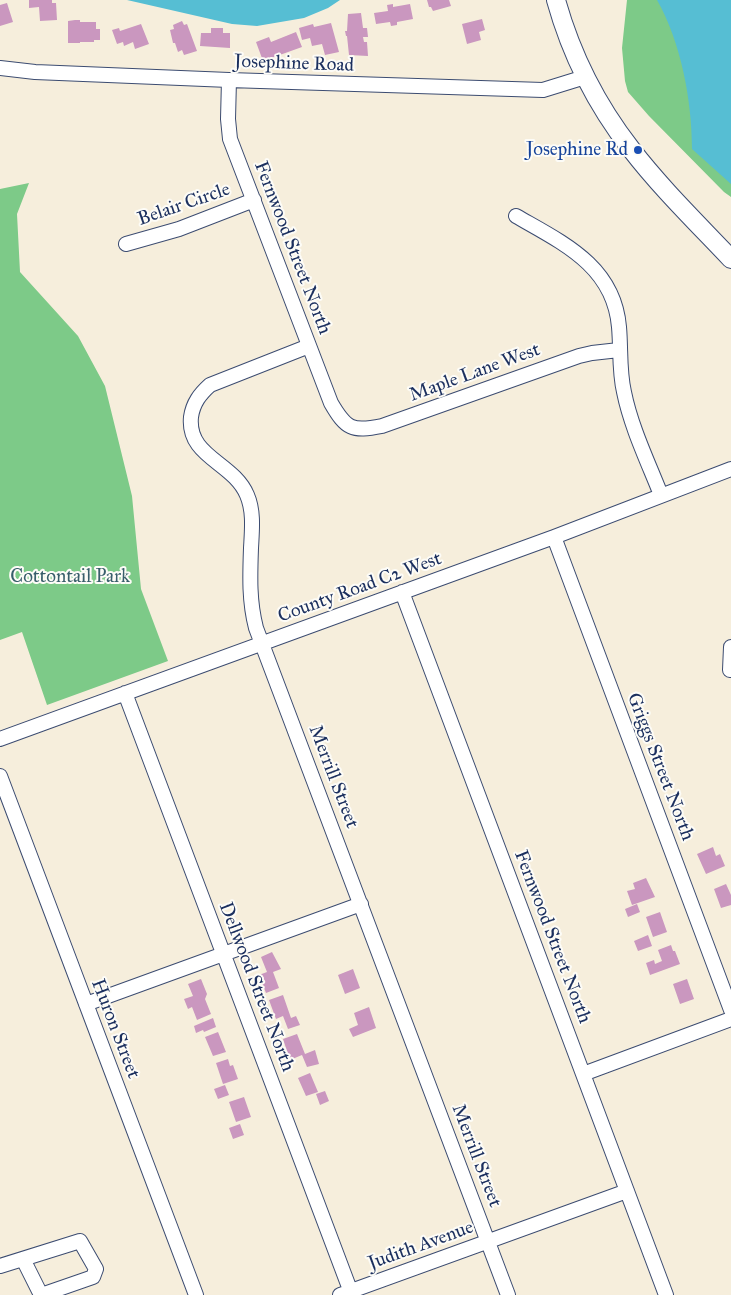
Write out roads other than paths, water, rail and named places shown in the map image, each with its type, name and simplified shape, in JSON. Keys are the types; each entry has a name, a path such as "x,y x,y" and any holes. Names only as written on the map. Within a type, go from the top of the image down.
{"main road":[{"path":"556,0 567,38 585,77 612,123 650,173 731,259"}],"street":[{"name":"Josephine Road","path":"0,68 35,72 230,80 543,90 585,77"},
{"name":"Fernwood Street North","path":"230,80 228,118 230,138 331,403 345,423"},
{"name":"Belair Circle","path":"126,244 178,229 254,200"},
{"path":"516,216 573,250 599,274 615,303 619,326 619,350 623,389 627,409 661,495"},
{"name":"Merrill Street","path":"309,346 210,385 202,391 196,400 192,411 192,427 196,442 202,450 233,473 241,484 250,506 252,520 250,595 252,612 262,643 508,1295"},
{"name":"Maple Lane West","path":"345,423 356,429 382,426 579,356 619,350"},
{"name":"County Road C2 West","path":"0,739 554,537 731,469"},
{"name":"Griggs Street North","path":"554,537 731,1010"},
{"name":"Fernwood Street North","path":"402,592 666,1295"},
{"path":"730,670 731,649"},
{"name":"Dellwood Street North","path":"125,693 224,954 348,1294"},
{"name":"Huron Street","path":"0,776 196,1295"},
{"path":"86,1004 361,904"},
{"path":"583,1074 731,1019"},
{"name":"Judith Avenue","path":"348,1294 627,1191"},
{"path":"0,1266 80,1241 96,1269 93,1277 41,1295 23,1259"}],"water":[{"path":"127,0 340,0 328,8 304,18 257,26 232,24"},
{"path":"657,0 731,0 731,184 692,149 690,111 684,72 673,34"}],"place":[{"name":"Josephine Rd","path":"638,150"}],"park label":[{"name":"Cottontail Park","path":"70,577"}]}
